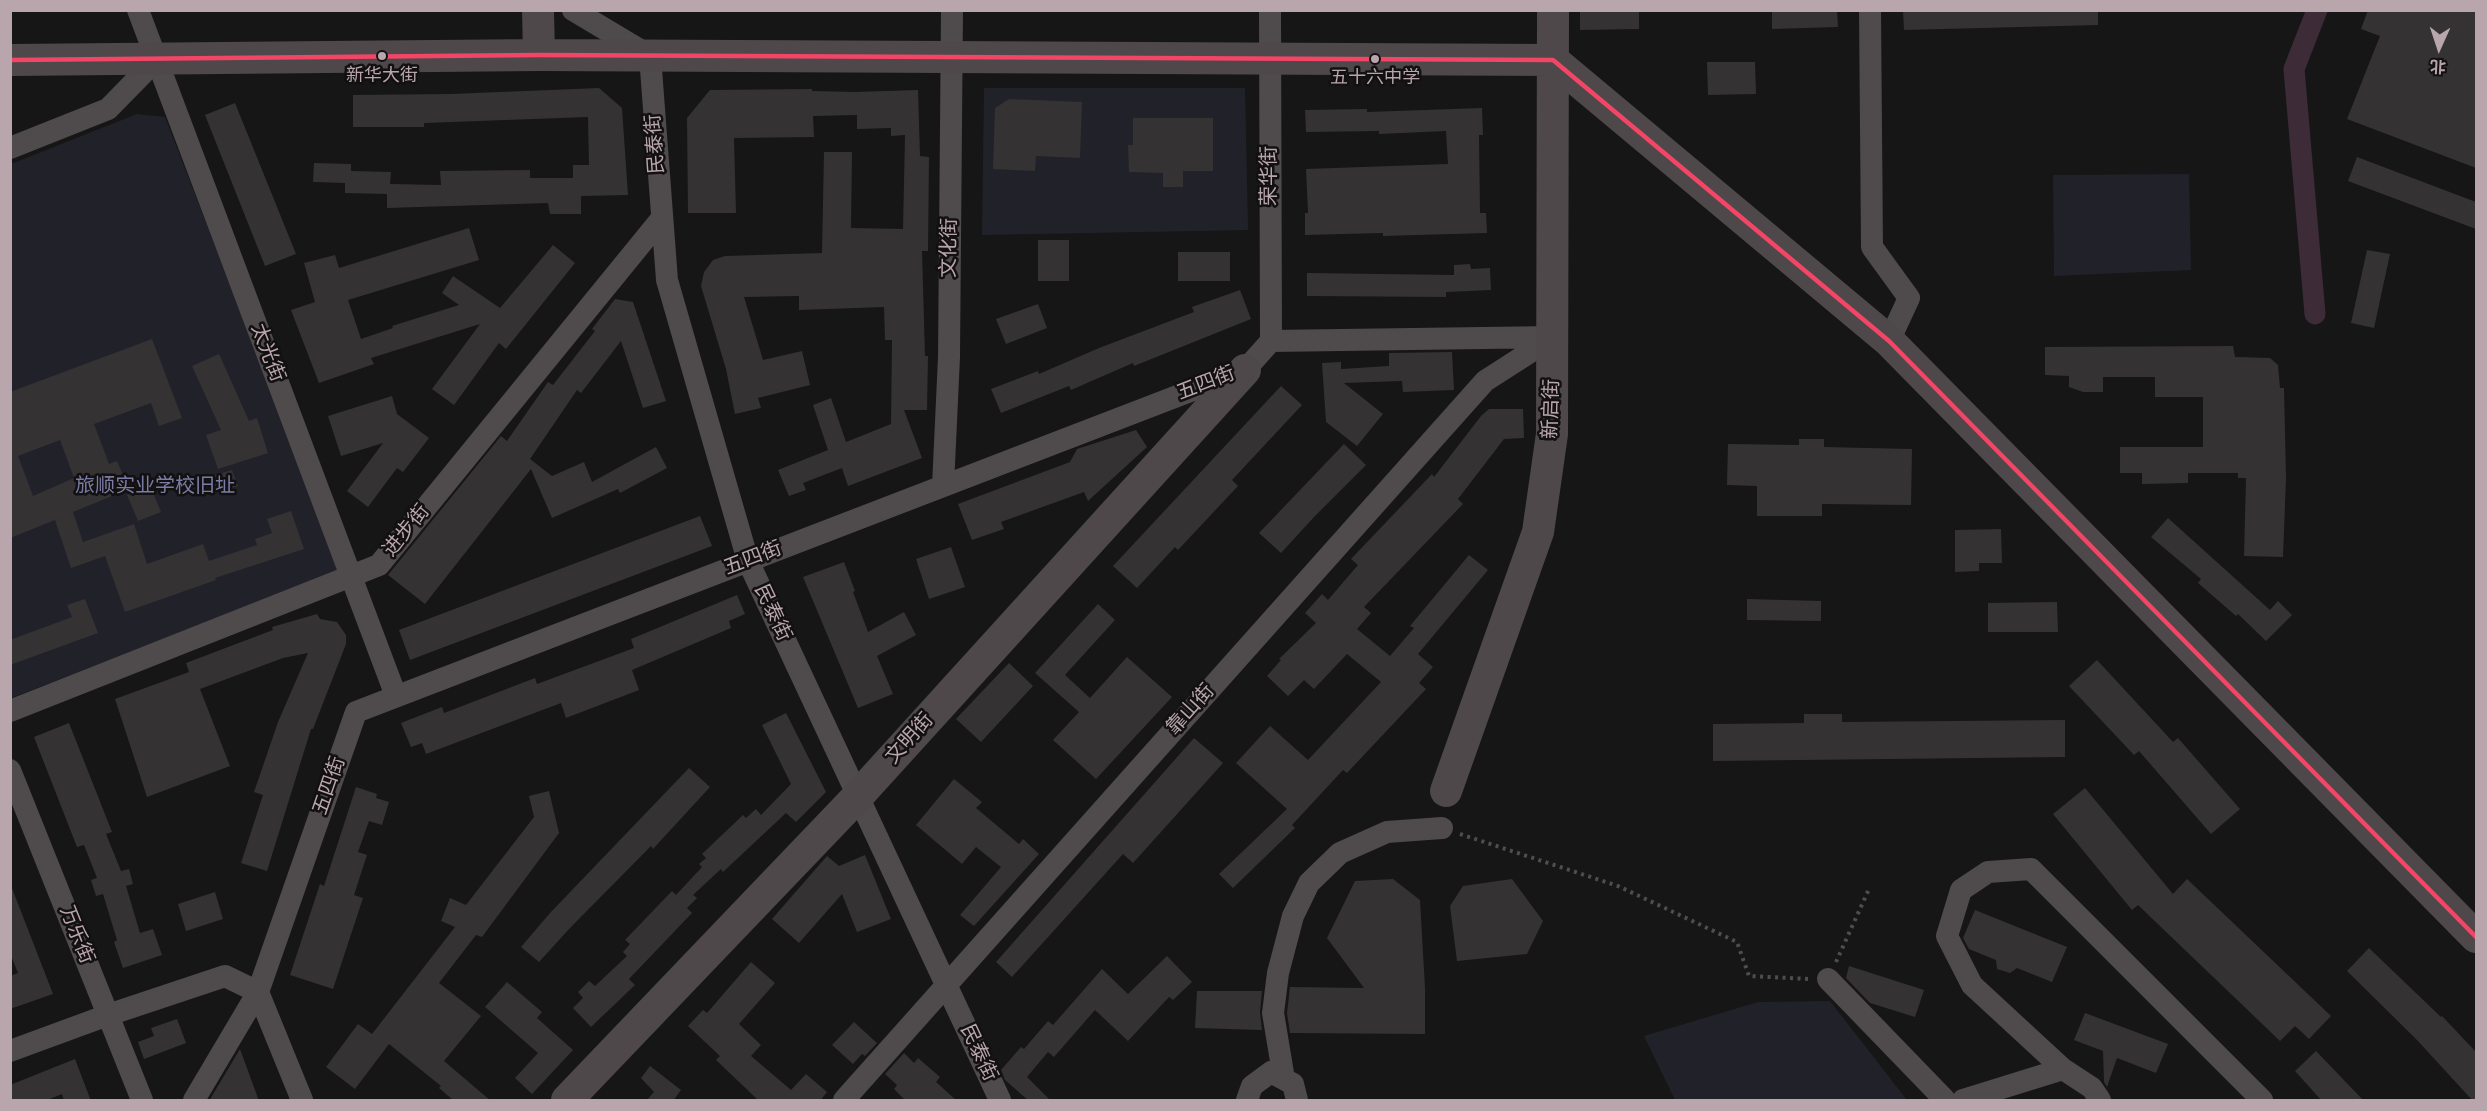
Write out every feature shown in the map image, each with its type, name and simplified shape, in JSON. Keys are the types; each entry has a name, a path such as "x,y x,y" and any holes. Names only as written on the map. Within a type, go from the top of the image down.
{"street":[{"name":"太光街","path":"138,10 396,696"},
{"path":"538,10 539,55"},
{"path":"573,10 650,56"},
{"name":"文化街","path":"943,486 949,357 952,10"},
{"name":"荣华街","path":"1270,10 1271,341"},
{"name":"新启街","path":"1446,791 1538,532 1552,434 1553,10"},
{"path":"1870,10 1872,247 1909,298 1889,341"},
{"path":"10,60 539,55 1553,60 1889,341 2476,938"},
{"name":"民泰街","path":"650,56 667,280 748,561 1000,1101"},
{"path":"10,148 108,109 157,59"},
{"name":"进步街","path":"10,711 379,565 662,218"},
{"path":"1271,341 1553,337"},
{"name":"靠山街","path":"844,1101 1485,381 1553,337"},
{"name":"五四街","path":"194,1101 258,992 356,712 1245,369 1271,341"},
{"name":"文明街","path":"567,1101 858,796 1245,369"},
{"name":"万乐街","path":"10,770 142,1101"},
{"path":"1284,1079 1273,1013 1278,973 1293,916 1309,883 1340,853 1387,832 1442,828"},
{"path":"2100,1101 2092,1088 2063,1068 1972,985 1947,936 1961,890 1988,872 2031,869 2262,1101"},
{"path":"10,1051 225,976 258,992 302,1101"},
{"path":"1828,979 1945,1101"},
{"path":"1963,1101 2063,1068"},
{"path":"1247,1101 1252,1086 1271,1072 1293,1084 1297,1101"}],"path":[{"path":"1442,828 1618,886 1737,942 1749,976 1828,979 1869,889"}],"green space":[{"path":"984,88 1245,88 1248,230 982,235"},
{"name":"旅顺实业学校旧址","path":"137,114 165,117 341,570 11,698 11,164"},
{"path":"2189,174 2191,270 2054,276 2053,175"},
{"path":"1830,1001 1907,1100 1675,1100 1644,1036 1758,1002"}],"building":[{"path":"1580,10 1639,10 1639,29 1580,30"},
{"path":"1772,10 1837,10 1838,27 1772,29"},
{"path":"1903,10 2098,10 2098,25 1904,30"},
{"path":"2368,10 2476,10 2476,168 2347,119 2380,36 2361,29"},
{"path":"1707,62 1755,62 1756,94 1708,95"},
{"path":"599,88 622,108 628,195 581,196 581,214 550,214 548,203 387,208 387,194 345,193 345,183 313,182 314,163 351,164 351,171 391,172 390,184 441,185 440,171 530,170 530,178 573,178 573,165 589,165 588,117 424,123 424,127 353,127 353,95"},
{"path":"812,89 812,91 855,92 918,90 920,156 929,157 928,251 922,251 925,356 928,356 927,410 904,410 922,458 848,486 842,468 803,483 806,490 789,496 778,470 828,450 813,405 831,398 846,442 891,424 892,340 885,340 884,307 799,310 799,296 744,297 763,360 802,351 810,385 758,398 761,408 735,414 726,369 701,286 704,272 713,260 725,256 822,253 824,152 852,152 851,228 903,229 905,135 891,136 891,128 857,129 857,115 813,116 814,137 734,138 736,213 688,213 687,118 710,90"},
{"path":"1009,99 1082,102 1080,158 1036,156 1035,171 993,169 995,108"},
{"path":"235,103 296,254 265,266 205,115"},
{"path":"1482,108 1483,135 1479,135 1480,213 1486,213 1487,233 1383,236 1383,233 1305,235 1305,213 1308,213 1306,169 1448,164 1446,131 1379,134 1379,131 1306,132 1305,110 1367,109 1367,112"},
{"path":"1133,118 1213,118 1213,171 1183,171 1183,187 1163,187 1163,173 1129,172 1128,145 1133,145"},
{"path":"2357,157 2476,202 2476,229 2348,181"},
{"path":"469,228 479,260 348,300 361,339 393,328 392,326 459,305 442,293 453,276 500,308 553,245 575,263 506,349 499,343 454,405 432,389 480,324 371,358 374,364 319,383 291,310 315,302 304,263 335,255 339,268"},
{"path":"1038,240 1069,240 1069,281 1038,281"},
{"path":"2367,250 2390,254 2374,328 2351,323"},
{"path":"1178,252 1230,252 1230,281 1178,281"},
{"path":"1470,264 1471,269 1490,268 1491,290 1446,292 1446,297 1307,296 1307,273 1454,275 1454,265"},
{"path":"1240,290 1251,319 1134,366 1133,363 1071,390 1069,386 1001,413 991,389 1038,371 1039,374 1099,348 1194,312 1192,307"},
{"path":"615,299 633,302 666,401 643,408 621,341 581,393 577,390 530,459 552,476 584,462 592,482 656,447 667,468 620,493 618,489 552,518 531,469 425,604 388,575 501,436 507,441 548,382 553,385 595,331 592,329"},
{"path":"1038,304 1047,328 1006,344 996,319"},
{"path":"152,339 182,418 159,426 151,403 94,424 109,464 117,461 129,489 73,512 83,542 134,524 147,564 203,544 209,561 257,545 255,539 272,533 267,519 291,511 304,549 215,578 216,580 125,612 105,556 71,568 55,520 10,538 10,392","holes":["60,440 74,478 33,496 18,456"]},
{"path":"2233,346 2235,357 2270,358 2278,365 2280,388 2284,388 2286,478 2283,557 2244,556 2246,478 2238,478 2238,473 2188,473 2188,483 2142,484 2142,473 2120,473 2120,447 2203,447 2203,397 2155,397 2155,377 2103,377 2103,392 2083,392 2069,387 2069,376 2045,375 2045,347"},
{"path":"1452,352 1454,390 1403,392 1402,381 1344,383 1383,414 1357,446 1326,422 1322,363 1341,362 1341,369 1389,366 1389,353"},
{"path":"219,354 249,421 257,418 268,453 218,469 206,435 221,430 192,366"},
{"path":"1281,386 1302,405 1232,480 1238,486 1178,550 1175,547 1137,588 1113,566"},
{"path":"392,396 397,414 429,438 403,472 397,468 368,507 347,491 383,443 341,456 328,416"},
{"path":"1489,409 1523,409 1524,438 1504,439 1458,499 1463,504 1364,607 1371,613 1357,629 1390,656 1414,628 1410,626 1469,555 1488,570 1418,654 1433,667 1419,683 1426,689 1347,773 1343,770 1292,825 1295,828 1233,888 1219,874 1287,809 1236,763 1270,726 1308,760 1381,682 1347,654 1314,689 1304,680 1288,696 1267,676 1281,660 1279,659 1316,623 1305,613 1322,594 1328,600 1358,565 1351,559 1432,474 1434,477 1481,416"},
{"path":"1136,430 1147,447 1088,501 1084,492 1001,522 1004,529 972,540 958,504 1070,462 1077,449"},
{"path":"1799,439 1824,439 1824,447 1912,449 1911,505 1822,504 1822,516 1757,516 1757,486 1727,485 1728,444 1799,445"},
{"path":"1344,444 1366,465 1281,553 1259,533"},
{"path":"232,470 238,486 213,493 208,477"},
{"path":"150,485 161,512 138,521 127,495"},
{"path":"700,516 712,546 410,660 399,630"},
{"path":"2168,518 2270,610 2278,601 2292,615 2266,641 2238,614 2236,616 2198,583 2201,579 2151,537"},
{"path":"2001,529 2002,563 1979,563 1979,571 1955,572 1955,530"},
{"path":"951,547 965,587 929,599 916,559"},
{"path":"844,562 868,632 904,612 916,635 877,656 893,694 858,708 803,577"},
{"path":"737,595 745,614 729,621 731,628 632,670 639,690 566,718 561,703 426,754 422,743 411,747 401,723 442,707 444,713 535,678 537,684 634,648 631,639"},
{"path":"85,599 98,633 10,665 10,640 72,617 67,605"},
{"path":"1747,599 1821,601 1821,621 1747,620"},
{"path":"2057,602 2058,632 1988,632 1988,603"},
{"path":"1098,604 1115,620 1065,675 1090,698 1127,657 1172,697 1096,779 1053,740 1079,712 1035,673"},
{"path":"317,614 320,619 337,622 346,635 346,644 313,729 311,729 267,871 241,863 263,795 254,792 278,722 308,653 283,658 200,689 230,766 147,797 115,699 189,672 186,663 273,630 272,627"},
{"path":"2097,660 2173,742 2178,738 2240,809 2211,834 2139,751 2134,755 2069,686"},
{"path":"1009,663 1033,686 981,742 956,719"},
{"path":"786,713 826,792 796,822 786,813 723,872 721,869 693,895 697,898 687,908 692,913 629,979 635,985 591,1027 573,1008 583,998 578,992 589,981 595,986 627,956 623,952 630,944 625,940 672,891 676,895 702,867 699,864 706,858 702,854 743,815 746,818 756,809 761,815 791,784 762,725"},
{"path":"1804,714 1842,714 1842,722 2065,720 2065,757 1713,761 1713,724 1804,723"},
{"path":"69,723 112,832 106,834 121,871 129,869 133,884 126,886 140,933 153,929 162,955 123,968 114,942 117,940 103,894 96,896 91,880 97,878 84,845 77,847 34,737"},
{"path":"1194,738 1223,763 1133,863 1123,854 1012,977 996,962"},
{"path":"689,768 710,787 653,849 651,846 539,962 521,947 550,913"},
{"path":"954,779 982,802 976,808 1019,844 1023,839 1039,854 974,926 960,915 1001,867 976,847 962,864 916,825"},
{"path":"356,787 377,794 376,798 389,802 382,825 369,821 358,852 367,855 354,895 363,898 333,989 290,975 320,884 324,886"},
{"path":"2085,788 2173,894 2187,879 2331,1016 2309,1039 2295,1026 2280,1041 2138,905 2132,910 2053,814"},
{"path":"549,791 559,833 482,937 476,935 439,983 481,1016 444,1061 491,1101 454,1101 439,1088 441,1086 389,1044 355,1089 326,1067 358,1024 372,1034 455,927 441,921 450,898 466,905 534,817 529,796"},
{"path":"865,855 891,919 857,932 842,894 799,943 772,919 827,856 839,866"},
{"path":"1393,879 1420,900 1425,1034 1290,1033 1287,1013 1290,987 1364,988 1327,938 1355,881"},
{"path":"1512,879 1543,921 1527,954 1457,961 1450,906 1463,886"},
{"path":"10,883 53,994 10,1009 10,976 18,973 10,953"},
{"path":"215,892 223,919 186,931 178,904"},
{"path":"1975,910 2067,947 2052,982 2017,968 2010,973 1997,969 1996,960 1969,949 1963,938"},
{"path":"2369,948 2442,1016 2476,1052 2476,1101 2473,1101 2417,1040 2347,971"},
{"path":"1167,956 1192,982 1173,1000 1169,997 1128,1041 1095,1010 1054,1057 1048,1052 1027,1077 1051,1101 1029,1101 1005,1080 1001,1070 1021,1047 1024,1049 1048,1021 1053,1025 1102,969 1128,994"},
{"path":"751,962 775,983 739,1024 761,1045 751,1056 791,1090 806,1074 827,1092 820,1101 759,1101 716,1060 720,1056 688,1026 703,1010 707,1013"},
{"path":"1849,966 1924,990 1915,1017 1870,1003 1846,978"},
{"path":"507,982 542,1012 537,1018 573,1050 532,1094 515,1078 538,1053 485,1007"},
{"path":"1197,991 1262,991 1260,1012 1262,1030 1195,1028"},
{"path":"2085,1013 2168,1044 2156,1073 2117,1058 2107,1087 2104,1082 2103,1051 2074,1040"},
{"path":"177,1019 186,1043 144,1059 138,1042 154,1036 151,1028"},
{"path":"854,1022 877,1043 865,1056 862,1054 853,1064 832,1045"},
{"path":"240,1049 259,1101 209,1101"},
{"path":"2316,1051 2364,1101 2322,1101 2295,1071"},
{"path":"904,1053 914,1063 918,1058 940,1077 936,1082 957,1101 906,1101 894,1089 897,1085 885,1074"},
{"path":"75,1059 91,1101 64,1101 62,1094 45,1101 10,1101 10,1085"},
{"path":"650,1066 681,1090 673,1101 646,1101 654,1092 641,1078"}],"waterway":[{"path":"2315,314 2294,69 2317,10"}],"transit line":[{"path":"10,60 539,55 1553,60 1889,341 2476,937"}],"place":[{"name":"新华大街","path":"382,56"},
{"name":"五十六中学","path":"1375,59"}]}
